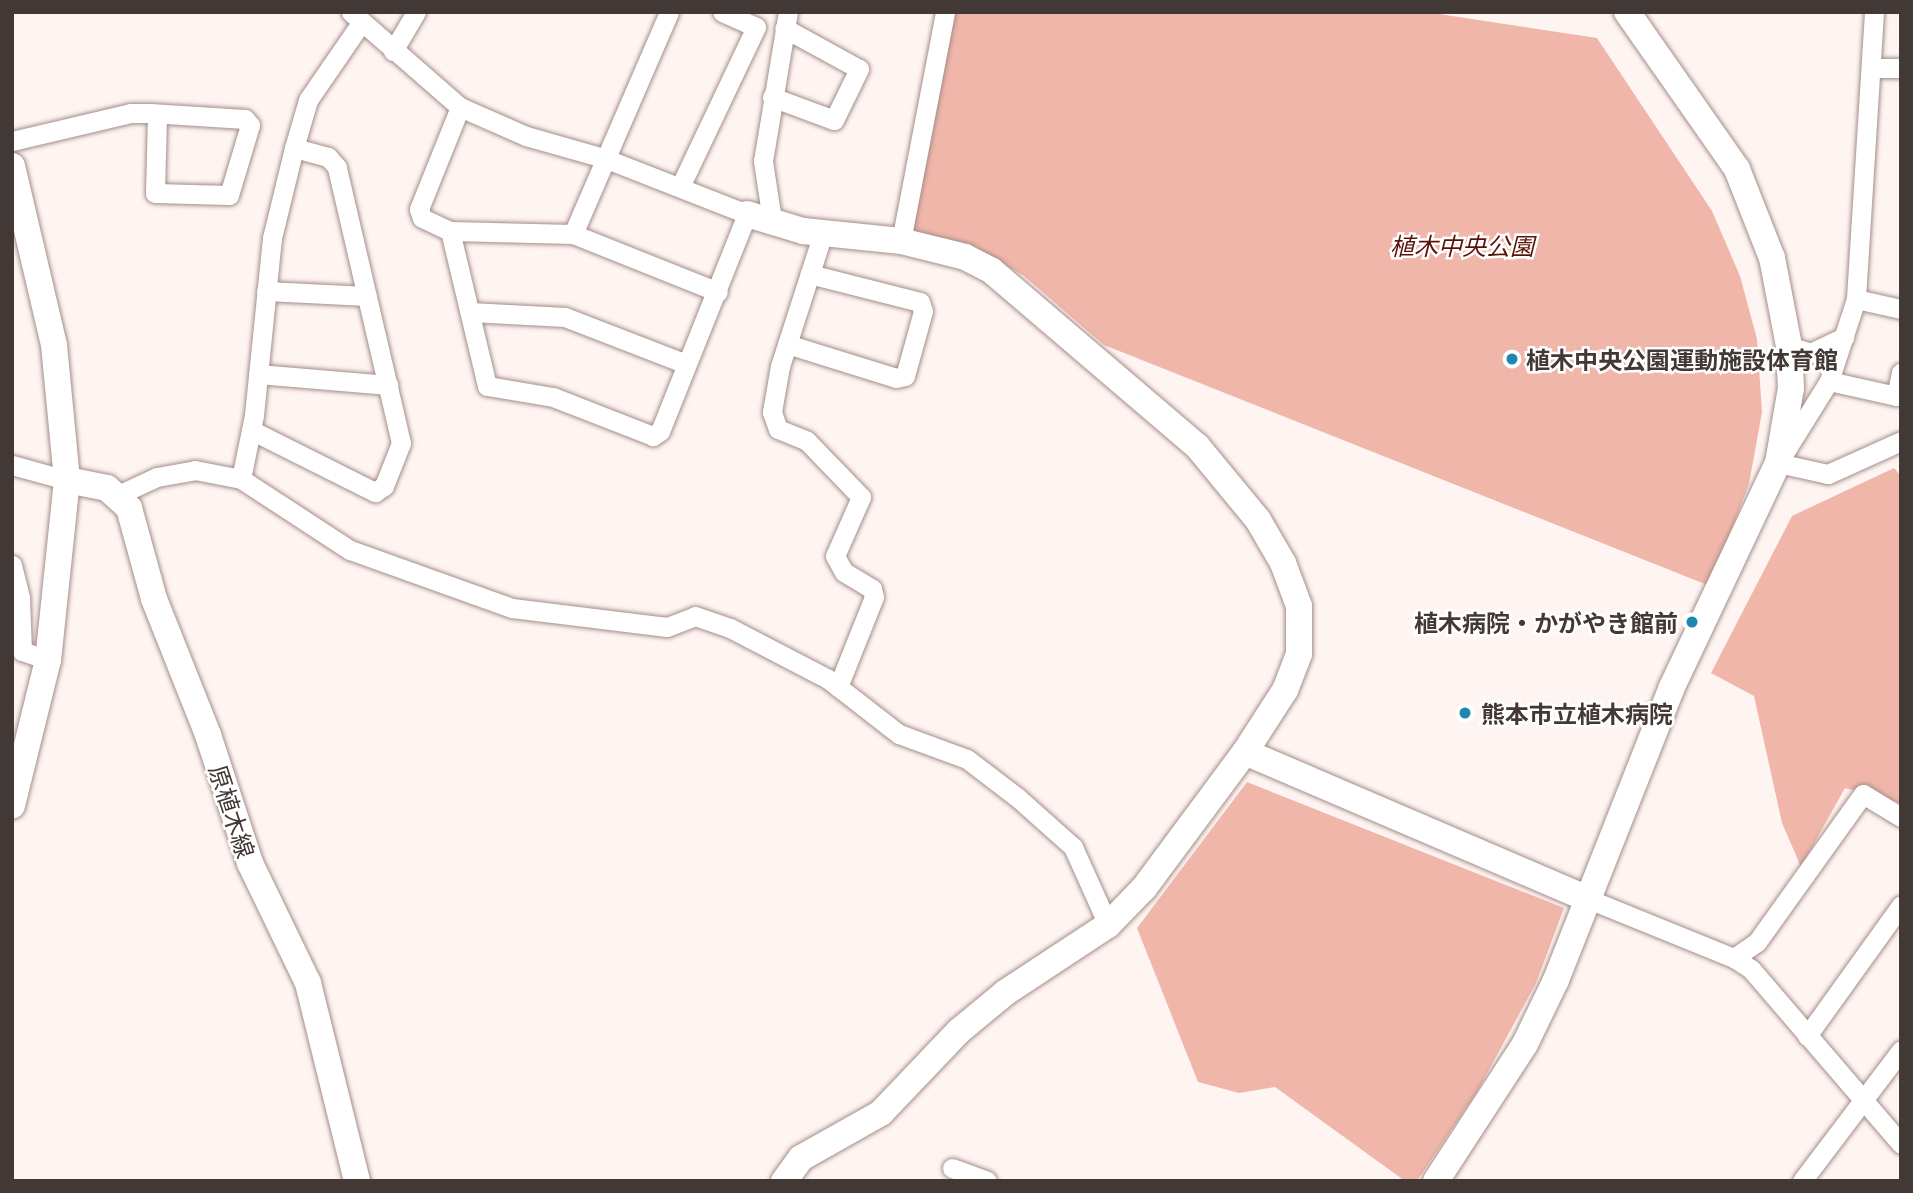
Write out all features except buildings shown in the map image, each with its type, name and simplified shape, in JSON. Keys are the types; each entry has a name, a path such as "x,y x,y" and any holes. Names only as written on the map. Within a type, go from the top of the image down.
{"street":[{"path":"393,51 416,12"},
{"path":"573,234 668,12"},
{"path":"722,12 756,27 785,26 859,69 834,120 772,97"},
{"path":"901,241 945,12"},
{"path":"1627,12 1737,169 1772,258 1789,346 1791,388 1778,463"},
{"path":"1436,1181 1525,1044 1556,980 1586,898 1671,689 1778,463 1829,380 1856,299 1874,12"},
{"path":"241,479 258,374 271,238 308,100 356,18 460,107 526,135 604,158 759,217 823,233 901,241 965,257 992,271 1197,446 1258,520 1283,563 1299,606 1299,654 1284,690 1245,752 1144,888 1108,925 1005,993 959,1031 881,1113 801,1158 784,1181"},
{"path":"450,231 484,381 491,389 553,397 648,435 660,432 718,292 759,217 763,162 785,26"},
{"path":"680,187 756,27"},
{"path":"1872,68 1901,68"},
{"path":"460,107 418,213 450,231 573,234 718,292"},
{"path":"12,141 130,113 157,114 248,121 229,195 155,193 157,114"},
{"path":"251,430 369,490 380,490 401,443 337,167 328,157 294,148"},
{"path":"12,166 54,345 67,480 48,660 14,794"},
{"path":"823,233 777,379 774,425 807,442 861,497 835,556 844,572 872,589 874,597 838,687"},
{"path":"787,344 896,378 905,376 923,312 920,302 809,274"},
{"path":"266,290 368,296"},
{"path":"1856,299 1901,309"},
{"path":"470,312 565,317 686,364"},
{"path":"1789,346 1810,353 1845,337"},
{"path":"1829,380 1896,396 1901,373"},
{"path":"258,374 388,386"},
{"path":"1778,463 1828,474 1901,442"},
{"path":"12,465 107,488 118,495 157,477 195,470 241,479 350,550 512,608 667,627 695,616 730,628 838,687 899,734 967,760 1073,847 1108,925"},
{"name":"原植木線","path":"118,495 129,508 154,599 208,735 250,863 308,983 357,1181"},
{"path":"12,565 20,597 22,651 48,660"},
{"path":"1245,752 1586,898 1734,958 1751,969 1901,1144"},
{"path":"1734,958 1757,942 1863,794 1901,817"},
{"path":"1807,1036 1901,905"},
{"path":"1802,1181 1901,1050"},
{"path":"953,1168 986,1181"}],"green space":[{"name":"植木中央公園","path":"953,12 1426,12 1597,38 1712,211 1740,276 1757,339 1762,412 1749,484 1710,586 1104,345 1024,276 974,246 911,233"},
{"path":"1894,468 1901,476 1901,803 1845,788 1801,867 1782,823 1754,696 1711,673 1792,516"},
{"path":"1247,782 1564,908 1536,983 1478,1090 1417,1181 1405,1181 1275,1087 1239,1093 1198,1082 1137,928"}],"place":[{"name":"植木中央公園運動施設体育館","path":"1512,359"},
{"name":"植木病院・かがやき館前","path":"1692,622"},
{"name":"熊本市立植木病院","path":"1465,713"}]}
